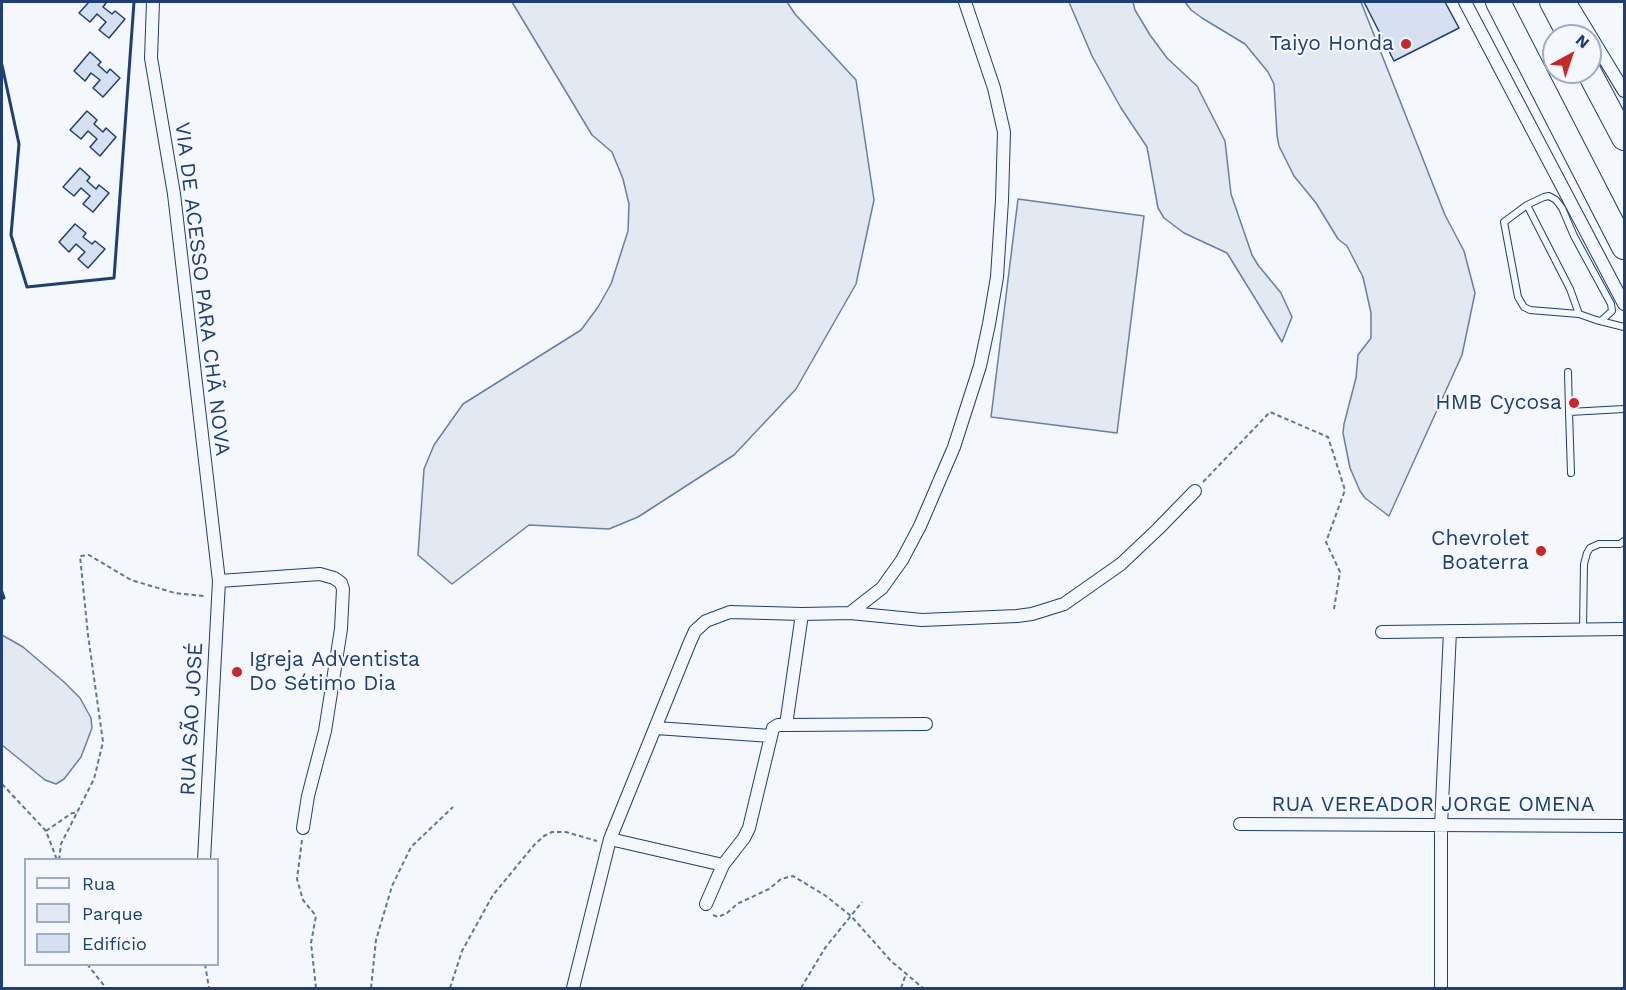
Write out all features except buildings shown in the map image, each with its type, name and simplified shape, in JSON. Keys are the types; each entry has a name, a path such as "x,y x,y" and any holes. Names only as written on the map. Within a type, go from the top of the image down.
{"highway":[{"path":"1498,2 1624,248"},
{"path":"1560,4 1566,24"},
{"path":"1595,84 1624,138"}],"street":[{"name":"VIA DE ACESSO PARA CHÃ NOVA","path":"153,2 151,58 174,194 219,581"},
{"path":"850,613 882,588 902,560 920,526 957,438 980,366 989,324 997,277 1004,132 994,88 965,2"},
{"path":"1465,2 1624,304"},
{"path":"1560,4 1624,91"},
{"path":"573,988 609,841 690,642 695,631 706,621 730,612 850,613 922,620 1017,616 1057,606 1074,597 1121,564 1195,491"},
{"path":"219,581 320,574 334,578 343,589 341,628 325,731 308,796 303,828"},
{"name":"RUA SÃO JOSÉ","path":"204,858 219,581"},
{"path":"786,725 802,614"},
{"path":"1382,632 1624,629"},
{"path":"1441,988 1441,826 1450,631"},
{"path":"706,904 723,865 741,843 749,828 775,726 926,724"},
{"path":"656,728 771,736"},
{"name":"RUA VEREADOR JORGE OMENA","path":"1240,824 1624,826"},
{"path":"609,841 723,865"}],"lane":[{"path":"1601,321 1610,313 1612,307 1559,204 1549,196 1527,205 1506,219 1503,226 1520,303 1524,307 1530,310 1579,314 1601,321 1624,327"},
{"path":"1527,205 1570,289 1579,314"},
{"path":"1568,372 1571,473"},
{"path":"1569,412 1624,409"},
{"path":"1583,629 1584,564 1587,553 1590,548 1599,544 1620,544 1624,541"}],"path":[{"path":"1195,491 1270,412 1328,437 1345,490 1326,542 1340,572 1335,609"},
{"path":"58,858 61,844 94,779 102,742 80,556 89,555 131,580 175,593 218,597"},
{"path":"2,784 46,831 57,858"},
{"path":"371,988 376,940 392,886 411,847 453,807"},
{"path":"46,831 72,813 78,813"},
{"path":"303,828 297,879 303,900 316,916 311,944 316,988"},
{"path":"450,988 462,951 493,895 539,840 552,832 566,832 609,841"},
{"path":"706,904 706,910 718,917 737,904 769,889 782,879 793,876 826,896 850,916 891,961 923,988"},
{"path":"801,988 825,948 862,902"},
{"path":"89,966 106,988"},
{"path":"205,966 209,988"},
{"path":"901,988 906,974"}],"green space":[{"path":"512,2 787,2 795,14 856,80 874,200 856,284 796,389 734,455 638,517 609,529 529,525 452,584 418,555 424,469 434,445 463,404 581,330 611,284 628,231 629,204 623,179 612,152 592,135"},
{"path":"1069,2 1133,2 1135,10 1150,35 1167,58 1197,86 1225,141 1231,194 1252,255 1281,293 1292,317 1282,342 1227,253 1184,233 1164,218 1158,208 1147,147 1121,108 1092,56"},
{"path":"1185,2 1361,2 1445,215 1464,251 1475,293 1462,355 1389,516 1365,498 1360,491 1350,468 1343,433 1356,378 1358,355 1371,338 1371,313 1363,277 1347,246 1338,239 1316,203 1294,176 1279,146 1274,84 1268,72 1245,44 1202,18"},
{"path":"1018,199 1144,216 1117,433 991,417"},
{"path":"2,635 23,647 64,682 80,698 91,718 92,728 81,757 64,779 56,784 45,780 2,745"}],"wall":[{"path":"2,65 19,144 11,235 27,287 114,278 134,2"},
{"path":"2,592 4,598 2,598"}],"place":[{"name":"Taiyo Honda","path":"1406,44"},
{"name":"HMB Cycosa","path":"1574,403"},
{"name":"Chevrolet Boaterra","path":"1541,551"},
{"name":"Igreja Adventista Do Sétimo Dia","path":"237,672"}]}
